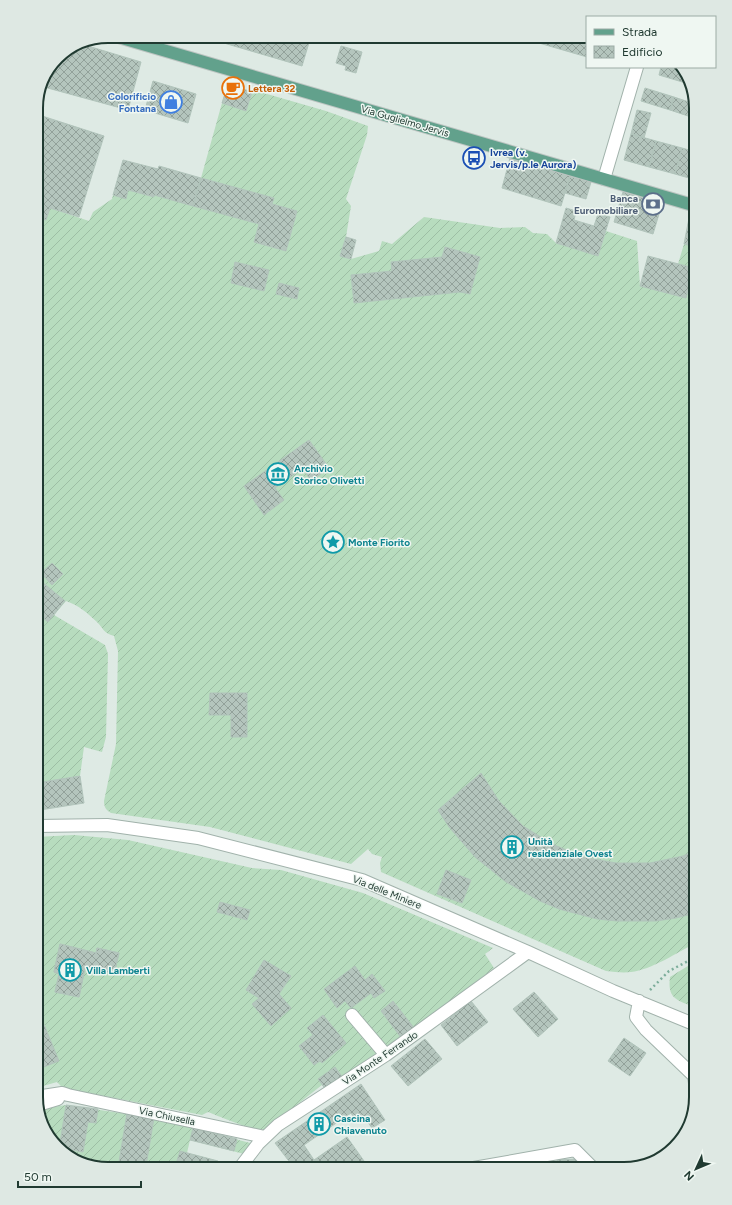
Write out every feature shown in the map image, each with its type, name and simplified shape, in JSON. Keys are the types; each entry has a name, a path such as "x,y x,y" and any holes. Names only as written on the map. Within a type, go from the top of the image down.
{"main road":[{"name":"Via Guglielmo Jervis","path":"139,43 689,204"}],"street":[{"path":"604,179 637,68"},
{"name":"Via delle Miniere","path":"43,826 106,825 198,838 362,880 528,952 613,991 689,1022"},
{"name":"Via Monte Ferrando","path":"245,1162 265,1137 278,1125 386,1055 528,952"},
{"path":"639,1001 636,1017 646,1030 689,1070"},
{"path":"352,1015 386,1055"},
{"name":"Via Chiusella","path":"43,1096 62,1093 265,1137"},
{"path":"44,1104 68,1095"},
{"path":"507,1162 575,1150 588,1162"}],"path":[{"path":"639,1001 669,971 689,960"}],"green space":[{"path":"253,90 326,111 368,126 367,135 346,199 351,206 346,237 340,256 351,259 379,251 382,241 392,244 424,217 500,228 525,227 533,233 547,234 556,243 598,256 606,231 637,241 640,286 686,298 689,287 689,947 656,964 639,971 606,971 381,872 380,863 382,857 372,854 368,849 351,864 210,827 111,813 104,805 104,801 116,744 118,651 114,636 106,632 83,610 66,601 54,615 105,645 108,654 106,737 102,752 84,747 80,776 43,782 43,219 46,220 50,208 89,221 93,212 112,199 113,195 126,198 128,190 153,197 154,195 259,224 254,242 286,251 297,211 272,204 201,178 222,103 246,111"},
{"path":"684,244 689,245 689,267 678,264"},
{"path":"74,835 128,840 252,868 281,870 363,893 493,948 485,954 494,968 402,1039 326,1090 322,1085 266,1129 246,1126 208,1112 202,1115 63,1088 57,1082 43,1086 43,837"},
{"path":"689,965 689,1005 679,1001 672,995 670,990 670,977"},
{"path":"66,1105 154,1118 254,1144 244,1154 190,1140 187,1153 222,1162 95,1161 87,1159 72,1151 59,1140 50,1126 44,1108"}],"building":[{"path":"224,43 309,43 302,66"},
{"path":"539,43 586,43 586,57"},
{"path":"88,46 141,62 128,110 46,88 56,68 75,52"},
{"path":"341,46 362,52 356,73 345,70 346,66 336,63"},
{"path":"661,68 675,68 684,82 659,75"},
{"name":"Colorificio Fontana","path":"153,81 196,94 188,123 145,110"},
{"path":"228,84 252,92 246,111 222,103"},
{"path":"645,88 674,97 670,110 641,101"},
{"path":"674,97 689,102 689,116 670,110"},
{"path":"637,110 651,113 644,138 631,134"},
{"path":"43,116 104,136 79,217 50,208 46,220 43,219"},
{"path":"631,134 656,141 649,167 624,160"},
{"path":"656,141 682,148 675,174 649,167"},
{"path":"682,148 689,150 689,178 675,174"},
{"path":"510,158 570,176 561,206 502,188"},
{"path":"123,160 158,169 159,166 201,178 193,206 154,195 154,197 128,190 126,199 113,195"},
{"path":"570,176 591,182 586,199 565,193"},
{"path":"201,178 274,198 272,204 297,211 286,251 254,242 259,224 193,206"},
{"path":"623,192 662,204 653,234 614,222"},
{"path":"566,208 576,211 574,220 594,226 598,214 610,217 598,256 556,243"},
{"path":"689,218 689,245 684,244"},
{"path":"346,237 356,240 351,259 340,256"},
{"path":"445,247 480,257 470,294 460,292 354,303 351,275 392,271 391,262 442,257"},
{"path":"648,256 689,267 689,287 686,298 640,286"},
{"path":"235,262 269,270 264,291 231,283"},
{"path":"279,283 299,288 297,299 276,294"},
{"name":"Archivio Storico Olivetti","path":"309,440 329,468 311,481 303,468 275,488 284,500 264,515 244,486"},
{"path":"52,563 63,574 52,585 43,575 43,571"},
{"path":"43,583 65,601 48,622 43,618"},
{"path":"210,693 247,693 247,737 231,737 231,715 209,715"},
{"name":"Unità residenziale Ovest","path":"481,773 499,801 523,826 552,844 583,857 616,863 650,863 683,856 689,853 689,915 656,921 617,921 597,919 559,909 540,901 506,882 475,857 449,827 438,810"},
{"path":"80,776 84,803 43,810 43,782"},
{"path":"446,870 471,880 462,903 437,894"},
{"path":"220,902 250,910 247,920 217,912"},
{"name":"Villa Lamberti","path":"60,944 96,953 97,948 119,953 114,974 85,968 79,997 55,992 59,974 54,972"},
{"name":"Villa Lamberti","path":"60,944 96,953 97,948 119,953 114,974 85,968 79,997 55,992 59,974 54,972"},
{"path":"264,960 291,976 279,994 291,1008 271,1026 252,1004 259,998 246,990"},
{"path":"355,966 365,980 372,974 385,991 374,998 371,993 351,1008 345,1001 337,1008 324,989"},
{"path":"534,992 558,1019 538,1037 513,1009"},
{"path":"393,1001 415,1029 402,1039 381,1011"},
{"path":"471,1001 488,1022 457,1046 441,1025"},
{"path":"323,1015 346,1043 322,1063 320,1061 314,1065 299,1046 313,1035 307,1028"},
{"path":"43,1022 59,1061 43,1067"},
{"path":"624,1038 646,1053 630,1076 608,1061"},
{"path":"425,1039 442,1059 408,1086 391,1066"},
{"path":"335,1067 343,1078 326,1090 318,1079"},
{"name":"Cascina Chiavenuto","path":"361,1084 385,1120 372,1128 364,1117 357,1122 351,1113 304,1145 314,1160 347,1137 364,1161 362,1162 290,1162 275,1143"},
{"path":"66,1105 98,1109 96,1123 88,1122 83,1152 70,1150 66,1146 66,1144 60,1141"},
{"path":"127,1113 154,1118 147,1162 119,1162"},
{"path":"193,1128 237,1139 234,1151 190,1140"},
{"path":"180,1151 218,1161 218,1162 177,1162"},
{"path":"576,1159 576,1162 557,1162 557,1160"}],"place":[{"name":"Lettera 32","path":"233,88"},
{"name":"Colorificio Fontana","path":"171,102"},
{"name":"Ivrea (v. Jervis/p.le Aurora)","path":"474,158"},
{"name":"Banca Euromobiliare","path":"653,204"},
{"name":"Archivio Storico Olivetti","path":"278,474"},
{"name":"Monte Fiorito","path":"333,542"},
{"name":"Unità residenziale Ovest","path":"512,847"},
{"name":"Villa Lamberti","path":"70,970"},
{"name":"Cascina Chiavenuto","path":"319,1124"}]}
